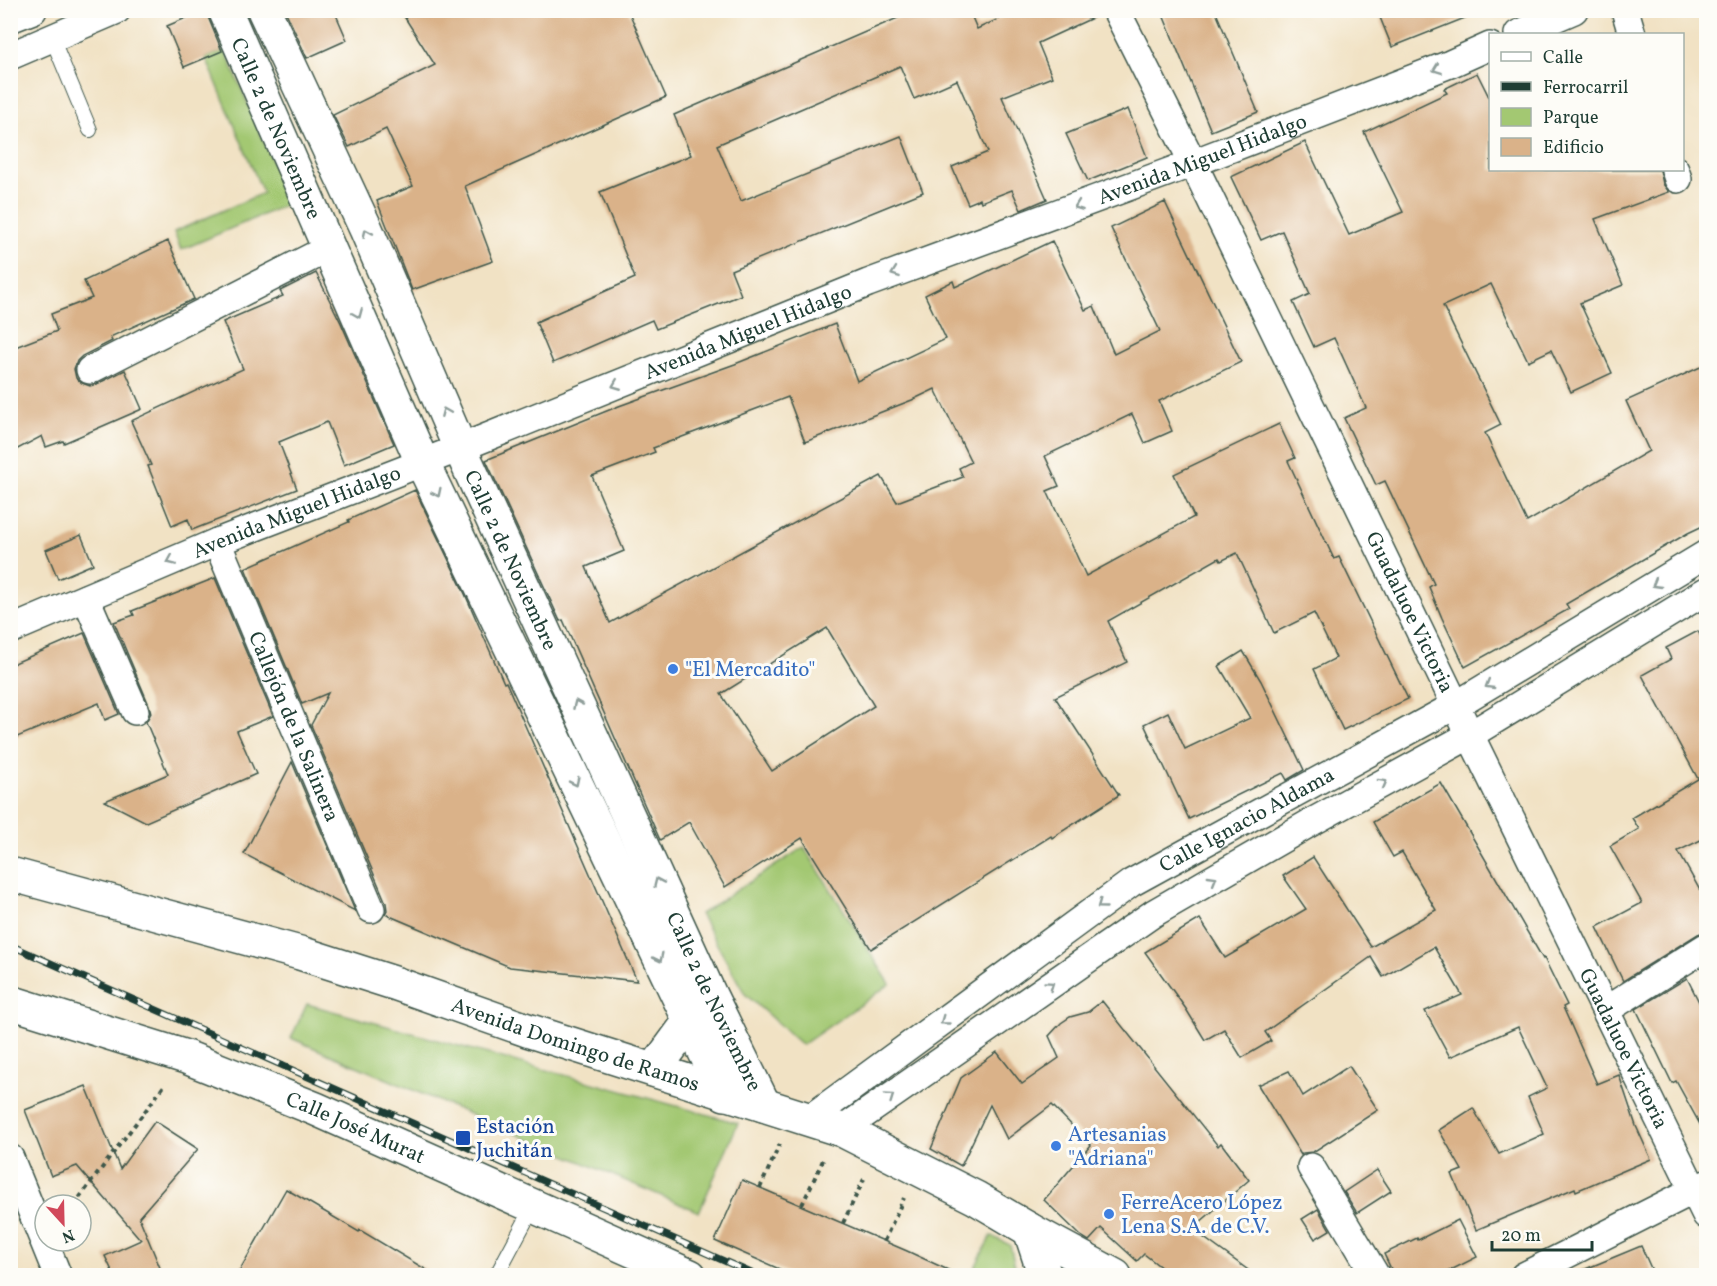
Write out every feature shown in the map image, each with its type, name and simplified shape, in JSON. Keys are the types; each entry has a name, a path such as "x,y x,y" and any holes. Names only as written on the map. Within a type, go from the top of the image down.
{"street":[{"path":"10,19 33,10"},
{"path":"10,56 117,10"},
{"name":"Calle 2 de Noviembre","path":"225,10 422,462 725,1094"},
{"name":"Calle 2 de Noviembre","path":"264,10 366,229 460,448 710,995 764,1105"},
{"name":"Guadaluoe Victoria","path":"1116,10 1193,163 1606,1010 1701,1187 1707,1215"},
{"path":"1519,33 1541,17 1574,10"},
{"path":"1625,10 1632,33"},
{"name":"Avenida Miguel Hidalgo","path":"10,630 216,542 460,448 868,283 1193,163 1489,47"},
{"path":"90,370 329,248"},
{"name":"Callejón de la Salinera","path":"216,542 371,909"},
{"name":"Calle Ignacio Aldama","path":"809,1119 1131,883 1456,705 1707,554"},
{"name":"Calle Ignacio Aldama","path":"835,1140 1154,913 1470,735 1707,591"},
{"path":"86,598 135,711"},
{"name":"Avenida Domingo de Ramos","path":"10,874 300,952 527,1030 809,1119 835,1140 975,1198 1115,1275"},
{"path":"1131,883 1154,913"},
{"path":"1606,1010 1707,947"},
{"path":"654,1070 710,995"},
{"name":"Calle José Murat","path":"10,1002 186,1057 316,1109 534,1205 683,1274"},
{"path":"10,1158 58,1275"},
{"path":"1311,1167 1376,1275"},
{"path":"1524,1275 1701,1187"},
{"path":"1030,1230 1045,1275"}],"lane":[{"path":"52,38 90,130"},
{"path":"496,1275 534,1205"}],"path":[{"path":"83,1193 186,1057"},
{"path":"802,1205 835,1140"},
{"path":"760,1188 782,1141"},
{"path":"843,1223 864,1178"},
{"path":"884,1241 905,1196"}],"green space":[{"path":"225,50 290,203 181,250 174,232 263,193 206,58"},
{"path":"804,847 890,984 802,1045 745,994 700,914"},
{"path":"307,1004 738,1123 699,1212 291,1038"},
{"path":"991,1236 1010,1245 1017,1275 971,1275"}],"building":[{"path":"207,10 222,51 184,67 167,26"},
{"path":"285,10 334,10 347,40 307,58"},
{"path":"400,10 628,10 666,97 465,186 493,261 412,290 377,201 413,186 386,129 349,147 333,115 435,65"},
{"path":"916,10 969,10 977,29 1018,10 1100,10 1101,14 1038,43 1052,77 1002,97 1047,199 1021,210 1012,190 981,202 980,199 968,204 952,167 988,152 957,80 914,99 900,66 717,145 741,201 901,136 923,192 731,270 741,295 656,329 652,320 553,363 536,322 635,278 600,192 691,155 674,115"},
{"path":"1161,10 1215,10 1258,112 1211,131"},
{"path":"1377,10 1480,10 1480,12 1392,47"},
{"path":"1477,73 1489,97 1489,171 1660,171 1663,184 1669,192 1595,219 1623,285 1580,303 1612,373 1571,392 1551,350 1528,361 1491,284 1443,306 1501,425 1485,433 1527,522 1649,451 1626,401 1707,364 1707,524 1566,604 1569,609 1465,667 1429,587 1434,584 1385,481 1376,485 1344,418 1366,408 1334,338 1314,347 1293,302 1310,294 1282,231 1261,240 1231,177 1305,142 1349,235 1403,212 1364,132 1447,93 1444,89"},
{"path":"1128,109 1147,157 1088,181 1066,134"},
{"path":"1165,202 1241,362 1159,401 1172,431 1145,443 1132,414 1045,456 1059,486 1047,491 1086,576 1194,517 1174,474 1279,424 1295,458 1288,461 1334,559 1339,557 1408,699 1343,730 1314,669 1336,658 1314,613 1274,633 1237,553 1221,561 1219,558 1108,621 1127,662 1055,697 1119,795 871,949 802,838 725,887 689,822 660,840 563,620 560,621 486,460 619,406 735,364 835,324 857,381 946,339 925,295 953,281 955,287 1052,241 1085,310 1094,306 1114,354 1160,331 1111,228","holes":["935,389 971,462 959,468 963,477 897,502 881,476 610,623 586,567 624,551 592,476 655,452 653,448 788,397 805,442","827,628 874,706 772,771 721,694"]},
{"path":"168,241 194,299 110,337 112,341 82,356 74,369 76,378 90,386 125,370 142,409 64,443 63,441 46,447 42,436 10,453 10,349 57,331 51,314 92,298 84,281"},
{"path":"316,273 341,323 394,444 344,465 327,422 279,442 297,489 192,530 188,519 172,526 148,466 151,465 131,421 243,369 223,322 283,296 280,291"},
{"path":"415,490 465,594 504,683 506,682 637,981 510,967 385,914 386,903 311,725 328,693 302,704 245,568"},
{"path":"81,535 93,564 58,579 46,550"},
{"path":"215,578 273,716 237,731 256,774 146,822 105,801 168,774 146,722 151,713 149,705 114,622 134,615 132,611"},
{"path":"1698,631 1707,649 1707,837 1678,851 1707,903 1707,931 1698,934 1623,981 1597,927 1642,903 1610,846 1639,829 1632,818 1698,779 1642,675 1671,659 1666,648"},
{"path":"84,633 119,714 105,720 99,703 10,740 10,665"},
{"path":"1243,651 1261,681 1304,770 1287,780 1283,773 1189,819 1144,724 1168,712 1185,749 1250,718 1219,666"},
{"path":"292,762 355,911 244,854"},
{"path":"1441,783 1544,958 1567,1005 1563,1007 1597,1084 1619,1075 1636,1126 1651,1159 1476,1230 1452,1174 1462,1170 1439,1130 1473,1108 1499,1154 1544,1134 1528,1097 1547,1088 1518,1027 1450,1057 1425,1011 1462,995 1434,947 1383,977 1371,957 1265,1032 1271,1041 1242,1058 1224,1029 1205,1040 1145,952 1200,919 1225,958 1306,909 1283,876 1313,857 1371,947 1436,910 1402,852 1393,857 1373,822"},
{"path":"1687,978 1707,1018 1707,1137 1676,1081 1672,1083 1636,1009"},
{"path":"1102,1001 1218,1146 1221,1143 1249,1180 1192,1229 1255,1275 1171,1275 1144,1254 1137,1261 1101,1228 1089,1241 1081,1236 1044,1200 1091,1145 1052,1105 1007,1139 990,1105 961,1166 931,1149 961,1078 997,1052 1022,1084 1059,1058 1049,1036 1061,1023 1070,1017 1088,1012"},
{"path":"1349,1066 1378,1110 1313,1152 1301,1155 1258,1085 1289,1071 1303,1096"},
{"path":"86,1086 120,1169 155,1121 198,1149 139,1217 163,1275 114,1275 105,1256 141,1240 77,1166 51,1176 25,1110"},
{"path":"1377,1170 1391,1191 1357,1213 1344,1192"},
{"path":"742,1180 959,1275 793,1275 715,1241"},
{"path":"286,1189 359,1232 360,1230 435,1275 237,1275"},
{"path":"1318,1209 1330,1230 1315,1239 1302,1219"},
{"path":"1458,1220 1477,1257 1441,1275 1394,1275 1384,1254"},
{"path":"1641,1246 1654,1275 1571,1275"}],"railway":[{"path":"10,945 758,1276"}],"place":[{"name":"\"El Mercadito\"","path":"673,669"},
{"name":"Estación Juchitán","path":"463,1138"},
{"name":"Artesanias \"Adriana\"","path":"1056,1146"},
{"name":"FerreAcero López Lena S.A. de C.V.","path":"1109,1214"}]}
